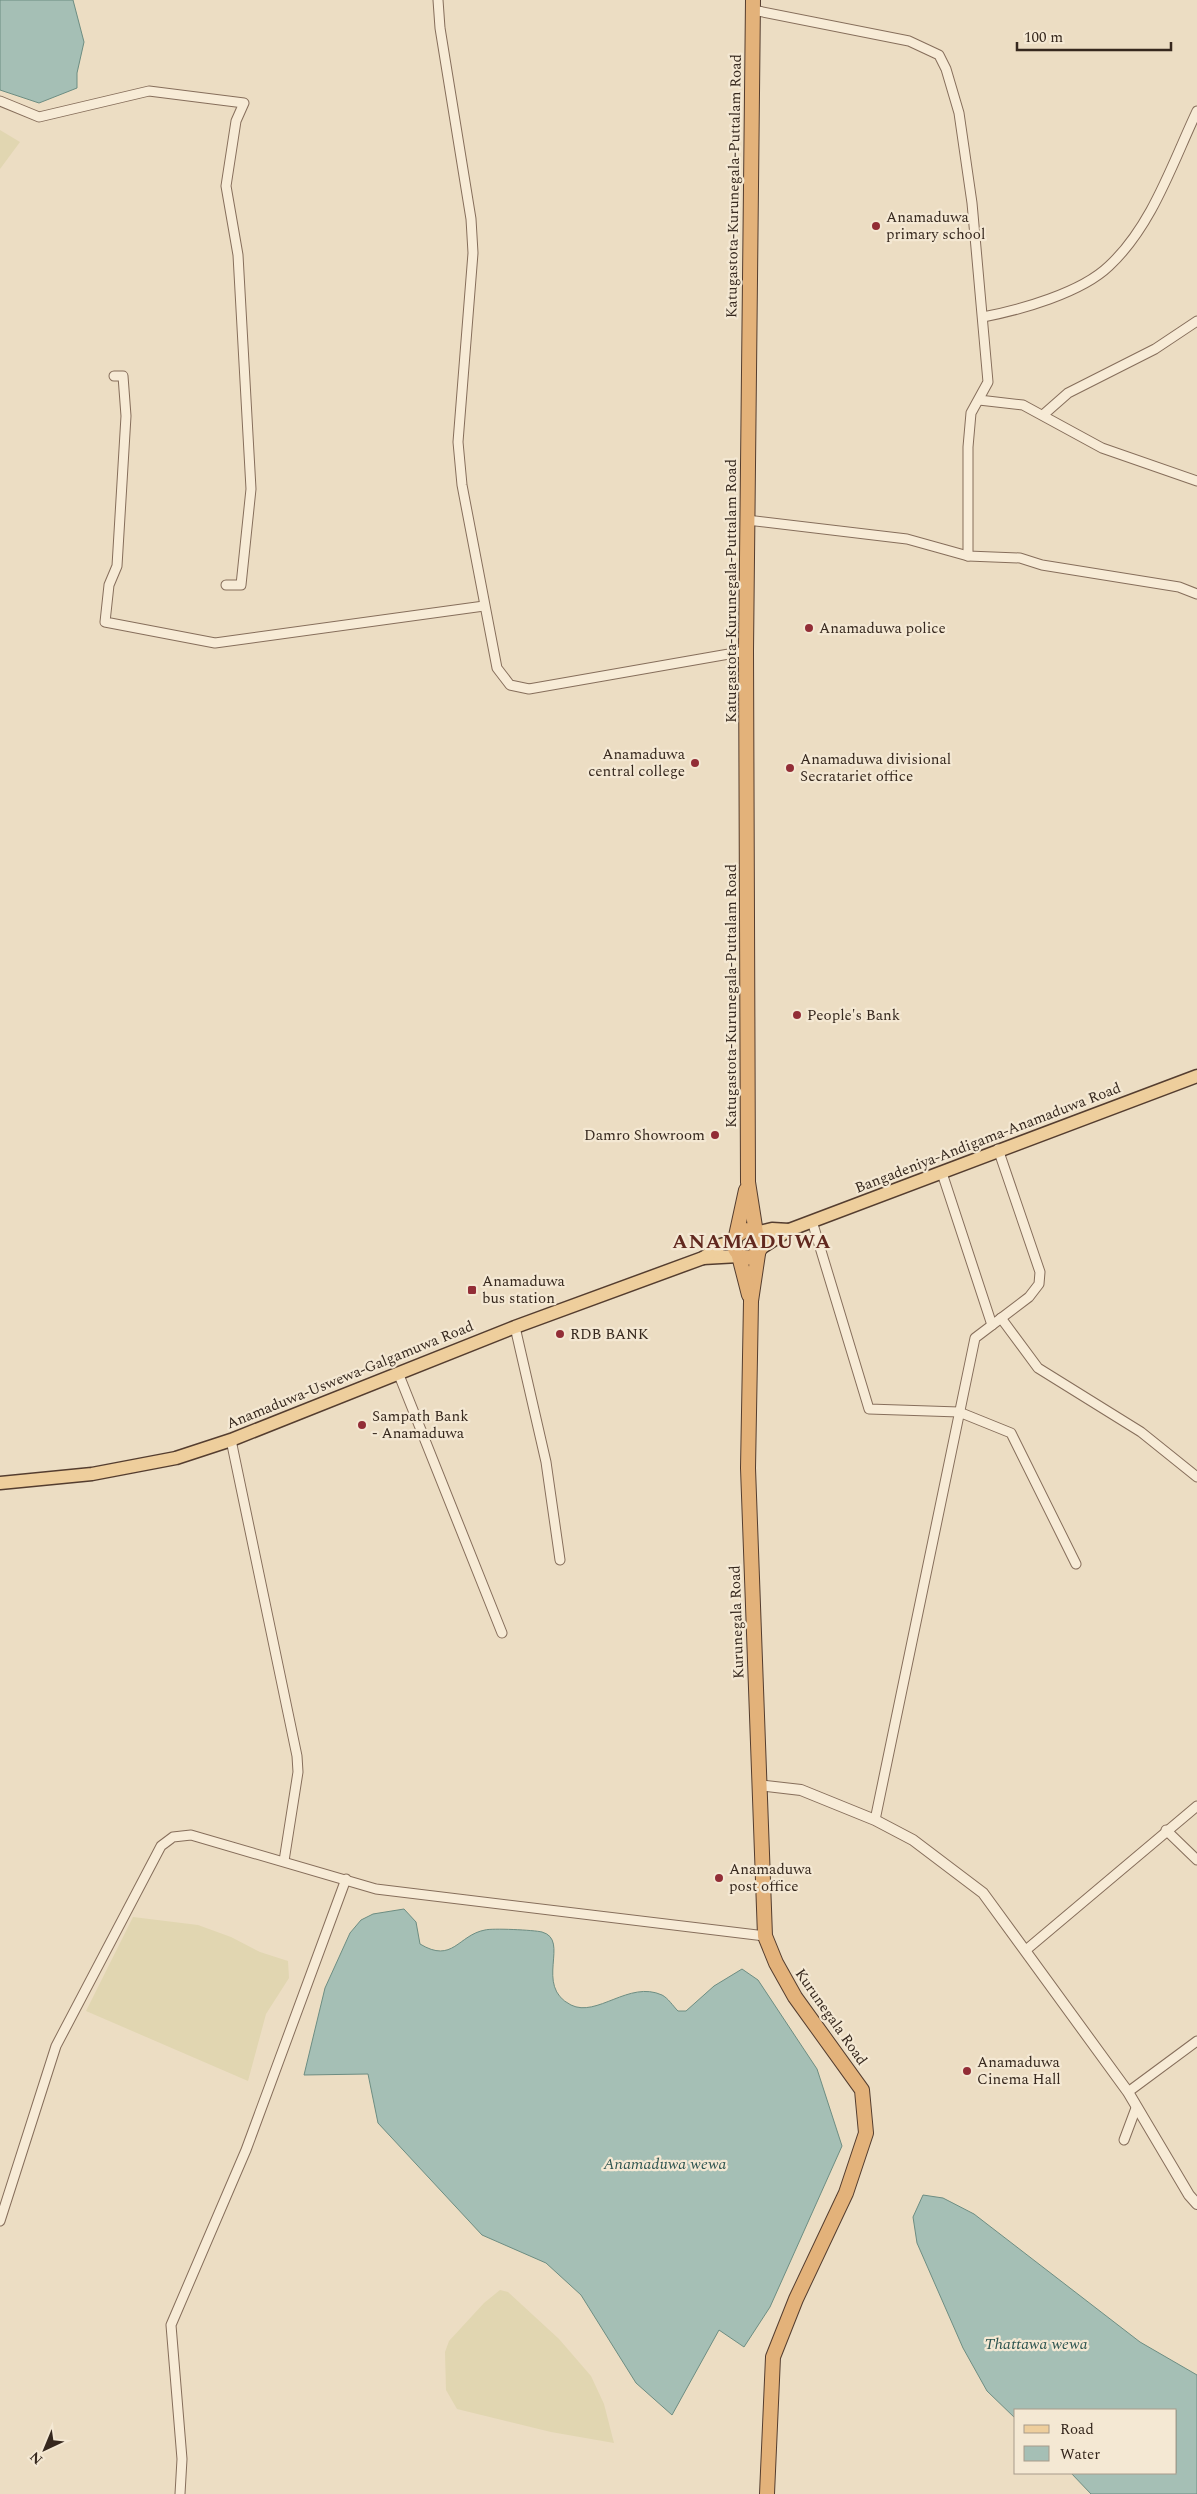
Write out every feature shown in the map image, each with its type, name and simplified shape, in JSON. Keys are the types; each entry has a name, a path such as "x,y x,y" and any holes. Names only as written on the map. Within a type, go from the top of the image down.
{"highway":[{"name":"Katugastota-Kurunegala-Puttalam Road","path":"753,5 746,650 748,1182 756,1233"},
{"name":"Katugastota-Kurunegala-Puttalam Road","path":"735,1238 748,1182"},
{"path":"746,1230 756,1233 760,1237 760,1251 751,1258 739,1256 735,1252 735,1238 746,1230"},
{"name":"Kurunegala Road","path":"760,1251 751,1301 748,1468 758,1785 765,1936 776,1963 795,1998 862,2090 866,2133 846,2193 796,2299 773,2357 767,2494"},
{"name":"Kurunegala Road","path":"739,1256 751,1301"}],"main road":[{"name":"Bangadeniya-Andigama-Anamaduwa Road","path":"760,1251 790,1230 812,1221 942,1173 998,1149 1197,1076"},
{"name":"Bangadeniya-Andigama-Anamaduwa Road","path":"756,1233 772,1229 790,1230"},
{"name":"Anamaduwa-Uswewa-Galgamuwa Road","path":"0,1483 92,1474 176,1458 232,1440 399,1375 515,1327 703,1258 735,1238"},
{"name":"Anamaduwa-Uswewa-Galgamuwa Road","path":"703,1258 739,1256"}],"street":[{"path":"438,0 440,28 471,219 472,253 458,442 462,485 497,668 510,685 529,689 746,650"},
{"path":"753,5 910,41 938,55 946,69 959,113 972,204 988,382 971,413 968,447 968,556"},
{"path":"0,102 39,118 149,91 244,103 236,121 226,186 238,255 251,490 242,585 226,585"},
{"path":"983,317 1016,311 1049,300 1097,276 1110,266 1146,220 1197,111"},
{"path":"1043,415 1068,393 1155,349 1197,321"},
{"path":"114,376 124,376 126,416 117,566 109,585 105,622 215,643 484,606"},
{"path":"979,400 1023,405 1102,448 1197,480"},
{"path":"747,520 907,539 968,556 1020,558 1042,565 1180,587 1197,594"},
{"path":"874,1820 975,1338 1029,1297 1039,1284 1040,1272 998,1149"},
{"path":"942,1173 992,1325"},
{"path":"812,1221 869,1409 959,1412 1011,1433 1076,1564"},
{"path":"1002,1318 1038,1368 1141,1432 1197,1477"},
{"path":"515,1327 546,1462 560,1560"},
{"path":"399,1375 502,1633"},
{"path":"232,1440 297,1756 298,1772 284,1861"},
{"path":"758,1785 801,1790 874,1820 914,1840 983,1893 1128,2092 1189,2195 1197,2204"},
{"path":"1026,1950 1166,1830 1197,1806"},
{"path":"1166,1830 1197,1860"},
{"path":"0,2221 56,2046 161,1846 173,1837 191,1835 376,1889 765,1936"},
{"path":"180,2494 182,2459 171,2325 246,2150 346,1879"},
{"path":"1128,2092 1197,2041"},
{"path":"1124,2140 1136,2108"}],"shaded area":[{"path":"0,130 20,142 0,169"},
{"path":"133,1917 198,1925 231,1937 260,1952 288,1961 289,1978 266,2014 248,2081 86,2011"},
{"path":"500,2290 508,2292 559,2339 591,2376 604,2404 614,2443 551,2432 457,2409 446,2390 445,2352 449,2341 484,2303"}],"water":[{"path":"0,0 73,0 84,42 77,73 77,88 39,103 0,90"},
{"name":"Anamaduwa wewa","path":"404,1909 416,1922 420,1944 440,1951 448,1950 468,1937 485,1930 542,1932 550,1937 553,1944 553,1976 555,1987 560,1997 571,2005 581,2008 603,2004 638,1992 650,1992 664,1996 678,2011 686,2011 714,1986 742,1969 758,1980 817,2069 842,2146 770,2307 744,2347 719,2330 672,2415 636,2383 581,2295 546,2263 482,2235 378,2123 368,2074 304,2075 325,1988 350,1933 361,1920 373,1914"},
{"name":"Thattawa wewa","path":"923,2195 943,2198 974,2214 1140,2342 1197,2375 1197,2494 1091,2494 1072,2474 1177,2474 1177,2409 1014,2409 1014,2417 987,2391 963,2348 917,2243 913,2217"}],"place":[{"name":"Anamaduwa primary school","path":"876,226"},
{"name":"Anamaduwa police","path":"809,628"},
{"name":"Anamaduwa central college","path":"695,763"},
{"name":"Anamaduwa divisional Secratariet office","path":"790,768"},
{"name":"People's Bank","path":"797,1015"},
{"name":"Damro Showroom","path":"715,1135"},
{"name":"Anamaduwa bus station","path":"472,1290"},
{"name":"RDB BANK","path":"560,1334"},
{"name":"Sampath Bank - Anamaduwa","path":"362,1425"},
{"name":"Anamaduwa post office","path":"719,1878"},
{"name":"Anamaduwa Cinema Hall","path":"967,2071"}],"district":[{"name":"ANAMADUWA","path":"752,1242"}]}
